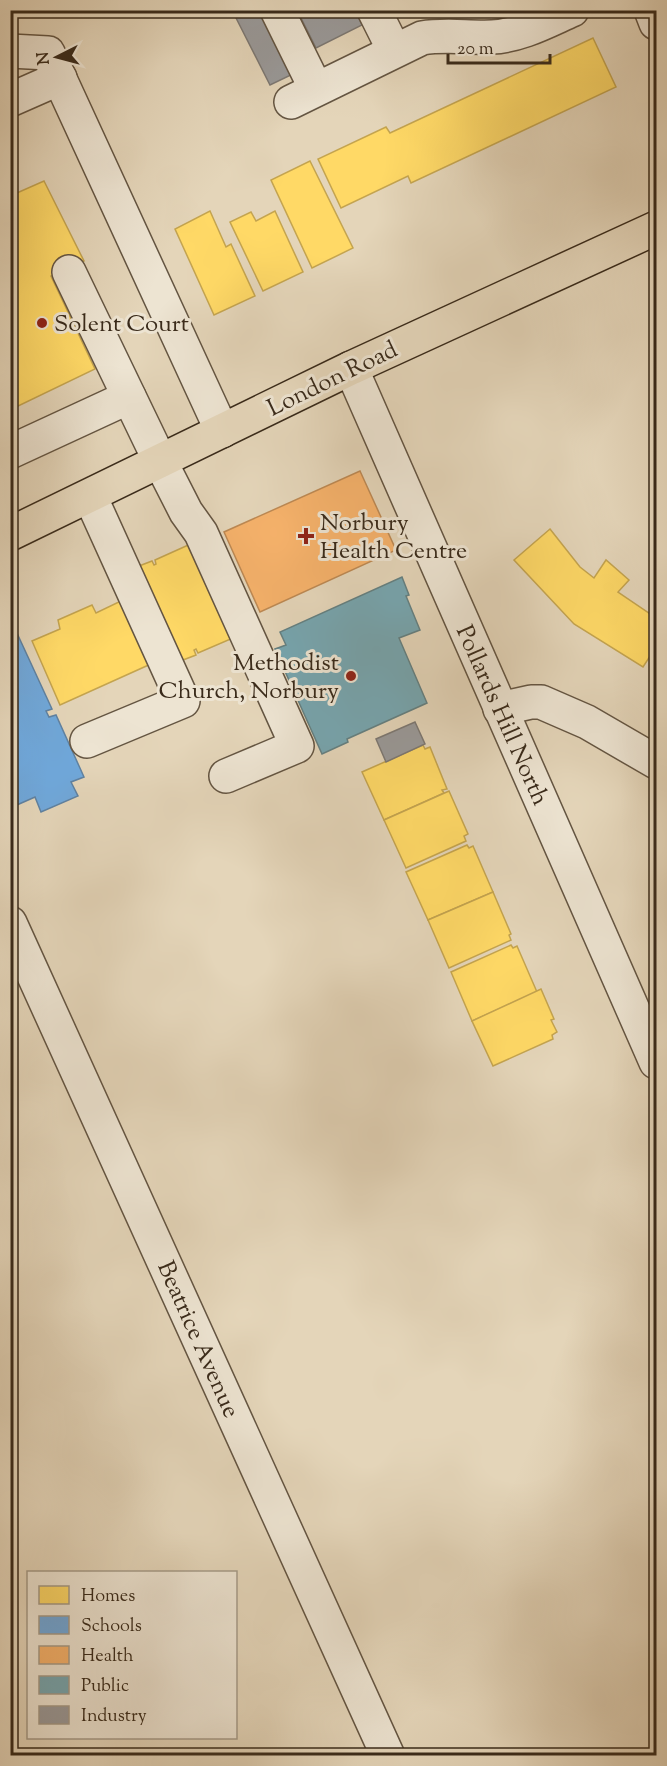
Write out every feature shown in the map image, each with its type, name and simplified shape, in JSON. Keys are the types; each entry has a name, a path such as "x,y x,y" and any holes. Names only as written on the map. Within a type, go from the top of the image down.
{"highway":[{"name":"London Road","path":"10,534 351,368 657,228"}],"street":[{"path":"277,10 304,96 422,38 492,37 511,34 572,10"},
{"path":"374,10 394,51"},
{"path":"651,10 657,23"},
{"path":"10,51 48,52 222,431"},
{"path":"10,100 60,78"},
{"path":"69,272 160,461 186,512 201,533 297,746 226,776"},
{"name":"Pollards Hill North","path":"351,368 657,1062"},
{"path":"10,452 129,397"},
{"path":"87,741 183,701 90,496"},
{"path":"500,709 541,702 587,722 657,762"},
{"name":"Beatrice Avenue","path":"10,923 388,1755"}],"building: Homes":[{"path":"593,38 616,87 411,183 408,176 341,208 318,159 386,127 390,133"},
{"path":"310,161 353,248 312,268 271,180"},
{"name":"Solent Court","path":"44,181 84,261 51,276 95,369 14,408 10,401 10,196"},
{"path":"210,211 226,247 231,244 255,296 214,315 175,229"},
{"path":"275,211 303,272 263,291 230,222 251,212 256,221"},
{"path":"550,529 580,567 594,578 606,560 629,580 618,592 656,618 656,647 643,667 574,624 514,560"},
{"path":"195,542 254,629 198,653 196,649 194,650 196,655 183,660 181,657 178,658 139,566 152,561 154,565 155,560"},
{"path":"125,599 153,663 60,705 32,641 60,629 58,620 92,605 96,613"},
{"path":"423,745 425,749 430,747 447,789 442,790 444,793 384,820 362,772"},
{"path":"449,791 468,834 464,836 466,841 406,868 384,820"},
{"path":"467,845 469,848 473,846 493,892 428,920 406,872"},
{"path":"493,892 511,934 509,935 511,940 449,968 428,920"},
{"path":"511,945 513,948 517,946 537,992 472,1021 451,972"},
{"path":"541,989 554,1019 551,1020 557,1032 552,1035 553,1039 493,1066 472,1021"}],"building: Schools":[{"path":"10,618 52,709 46,711 49,717 56,715 84,777 71,782 78,796 41,812 35,797 10,808"}],"building: Health":[{"path":"360,471 396,550 260,612 224,532"}],"building: Public":[{"name":"Methodist Church, Norbury","path":"402,577 409,595 406,596 420,630 399,638 427,703 347,739 348,742 322,754 275,649 286,645 280,632"}],"building: Industry":[{"path":"232,10 261,10 293,74 270,85"},
{"path":"297,10 355,10 362,25 316,48"},
{"path":"415,722 425,744 386,762 376,739"}],"place":[{"name":"Solent Court","path":"42,323"},
{"name":"Norbury Health Centre","path":"306,536"},
{"name":"Methodist Church, Norbury","path":"351,676"}]}
